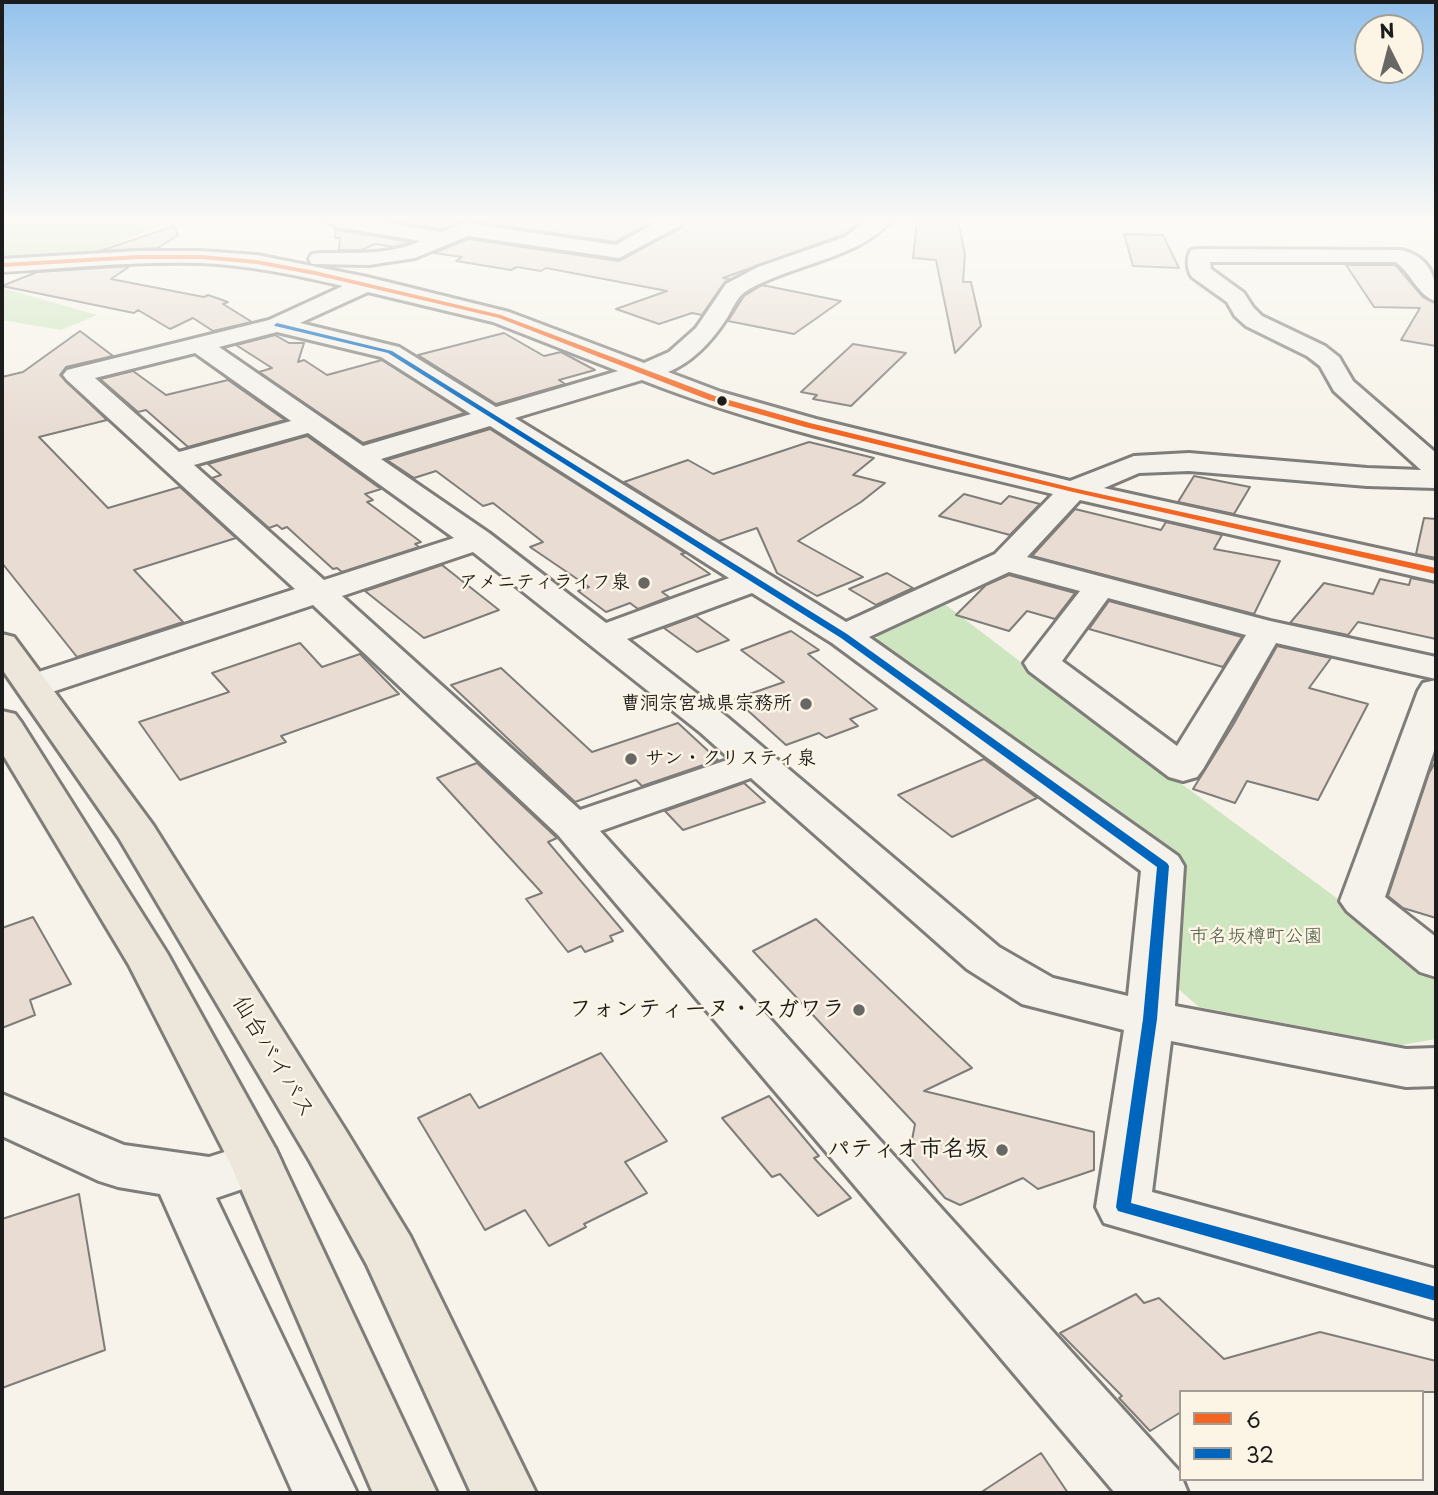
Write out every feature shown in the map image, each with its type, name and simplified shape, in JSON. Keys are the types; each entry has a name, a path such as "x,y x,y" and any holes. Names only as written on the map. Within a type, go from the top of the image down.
{"highway":[{"name":"仙台バイパス","path":"2,644 138,834 335,1158 390,1253 504,1493"},
{"path":"2,722 151,964 256,1163 405,1493"}],"street":[{"path":"352,291 276,325 76,375 573,826 1156,1493"},
{"path":"394,291 501,317 712,398 808,425 1073,490 1436,571"},
{"path":"361,456 645,373 678,357 691,346 705,333 734,291"},
{"path":"1226,291 1236,298 1243,311 1254,321 1323,356 1330,362 1343,385 1436,468"},
{"path":"276,325 390,352 844,636 1163,866 1150,1019 1123,1207 1436,1294"},
{"path":"199,344 478,540 714,725 983,958 1039,992 1150,1019 1406,1068 1436,1067"},
{"path":"174,462 314,423"},
{"path":"844,636 1006,561 1073,490 1134,465 1170,462 1367,477 1436,479"},
{"path":"33,686 478,540"},
{"path":"1006,561 1266,630 1436,668"},
{"path":"601,637 755,580"},
{"path":"1100,587 1042,663 1183,769 1266,630"},
{"path":"1436,691 1362,901 1436,961"},
{"path":"573,826 755,762"},
{"path":"2,1114 118,1166 209,1179 256,1163"},
{"path":"178,1175 325,1493"}],"green space":[{"path":"2,291 12,291 97,315 61,330 2,320"},
{"name":"市名坂樽町公園","path":"946,605 1338,899 1436,980 1436,1039 1401,1045 1199,1007 1175,986 1181,869 876,644 878,633"}],"building":[{"path":"25,291 172,291 204,297 208,295 228,302 223,304 252,322 213,331 193,318 170,329 138,310 134,313"},
{"path":"667,291 719,291 702,315 692,313 659,324 616,309"},
{"path":"753,291 790,291 841,301 794,334 728,321 744,296"},
{"path":"942,291 973,291 981,326 955,353"},
{"path":"1363,291 1418,291 1423,297 1436,303 1436,346 1401,340 1420,308 1374,307"},
{"path":"80,331 113,356 66,367 60,375 107,420 39,437 108,508 180,487 236,538 134,570 183,622 77,657 2,563 2,377 23,372"},
{"path":"504,333 544,356 561,352 595,370 559,380 565,384 496,404 418,355"},
{"path":"275,335 289,343 304,343 298,362 304,360 327,375 382,360 465,413 363,443 259,372 272,368 236,345"},
{"path":"853,344 906,353 851,406 813,399 817,395 801,392"},
{"path":"133,371 166,395 228,380 285,420 188,447 146,410 138,412 100,379"},
{"path":"490,429 685,553 681,554 710,574 662,592 669,597 638,609 630,603 606,612 578,591 589,587 530,547 543,542 493,503 483,506 436,471 414,478 387,460"},
{"path":"307,436 381,489 365,494 373,500 367,502 421,542 415,544 419,547 342,572 337,568 333,569 287,527 282,529 277,525 269,528 212,478 221,475 208,464"},
{"path":"809,442 874,458 853,475 885,483 861,502 798,541 863,577 817,596 777,573 757,528 719,541 624,482 688,460 713,474"},
{"path":"1194,476 1250,487 1234,514 1178,502"},
{"path":"964,494 1001,504 1009,496 1040,504 1010,535 939,516"},
{"path":"1075,509 1161,530 1166,522 1222,535 1214,549 1280,561 1254,614 1032,556"},
{"path":"1424,518 1436,519 1436,558 1416,554"},
{"path":"442,565 499,610 424,638 365,591"},
{"path":"887,573 913,588 876,605 849,589"},
{"path":"1009,575 1075,593 1055,619 1027,611 1009,631 956,615 986,585"},
{"path":"1411,578 1436,583 1436,639 1358,622 1348,635 1290,623 1324,583 1373,594 1380,579 1409,585"},
{"path":"1109,601 1242,637 1223,667 1089,629"},
{"path":"696,616 729,640 697,652 664,628"},
{"name":"曹洞宗宮城県宗務所","path":"791,631 819,650 808,654 877,709 850,719 858,726 826,738 819,733 786,745 735,699 784,682 741,650"},
{"path":"300,643 322,667 360,654 399,694 281,736 286,742 180,780 139,722 229,692 212,673"},
{"path":"1277,646 1331,658 1309,688 1368,704 1318,800 1247,781 1235,803 1193,789 1233,725"},
{"path":"501,668 592,752 678,723 718,760 642,786 636,780 575,802 451,685"},
{"path":"984,759 1037,798 952,837 898,795"},
{"path":"1436,761 1436,918 1403,908 1388,896 1429,773"},
{"path":"477,763 557,838 548,842 623,931 610,936 613,941 585,952 581,946 568,952 526,899 542,893 437,778"},
{"path":"744,783 765,802 683,830 665,811"},
{"path":"33,917 71,984 30,1000 35,1015 2,1028 2,928"},
{"path":"816,919 972,1068 924,1091 1094,1132 1094,1170 1038,1189 1023,1178 960,1205 945,1198 909,1156 915,1124 753,951"},
{"path":"601,1053 667,1141 625,1162 647,1193 584,1224 586,1227 549,1246 525,1210 485,1230 418,1118 470,1094 479,1108"},
{"path":"769,1096 819,1156 814,1158 851,1198 818,1216 780,1174 772,1177 722,1118"},
{"path":"79,1194 105,1350 2,1388 2,1219"},
{"path":"1136,1294 1144,1303 1159,1298 1224,1359 1320,1332 1436,1361 1436,1392 1179,1390 1179,1413 1150,1431 1119,1398 1122,1396 1060,1333"},
{"path":"1041,1453 1068,1493 980,1493"}],"transit line":[{"name":"6","path":"390,291 501,317 712,398 808,425 1073,490 1436,571"},
{"name":"32","path":"277,325 390,352 844,636 1163,866 1150,1019 1123,1207 1436,1294"}],"place":[{"name":"アメニティライフ泉","path":"644,583"},
{"name":"曹洞宗宮城県宗務所","path":"806,704"},
{"name":"サン・クリスティ泉","path":"631,759"},
{"name":"フォンティーヌ・スガワラ","path":"859,1010"},
{"name":"パティオ市名坂","path":"1002,1150"}]}
